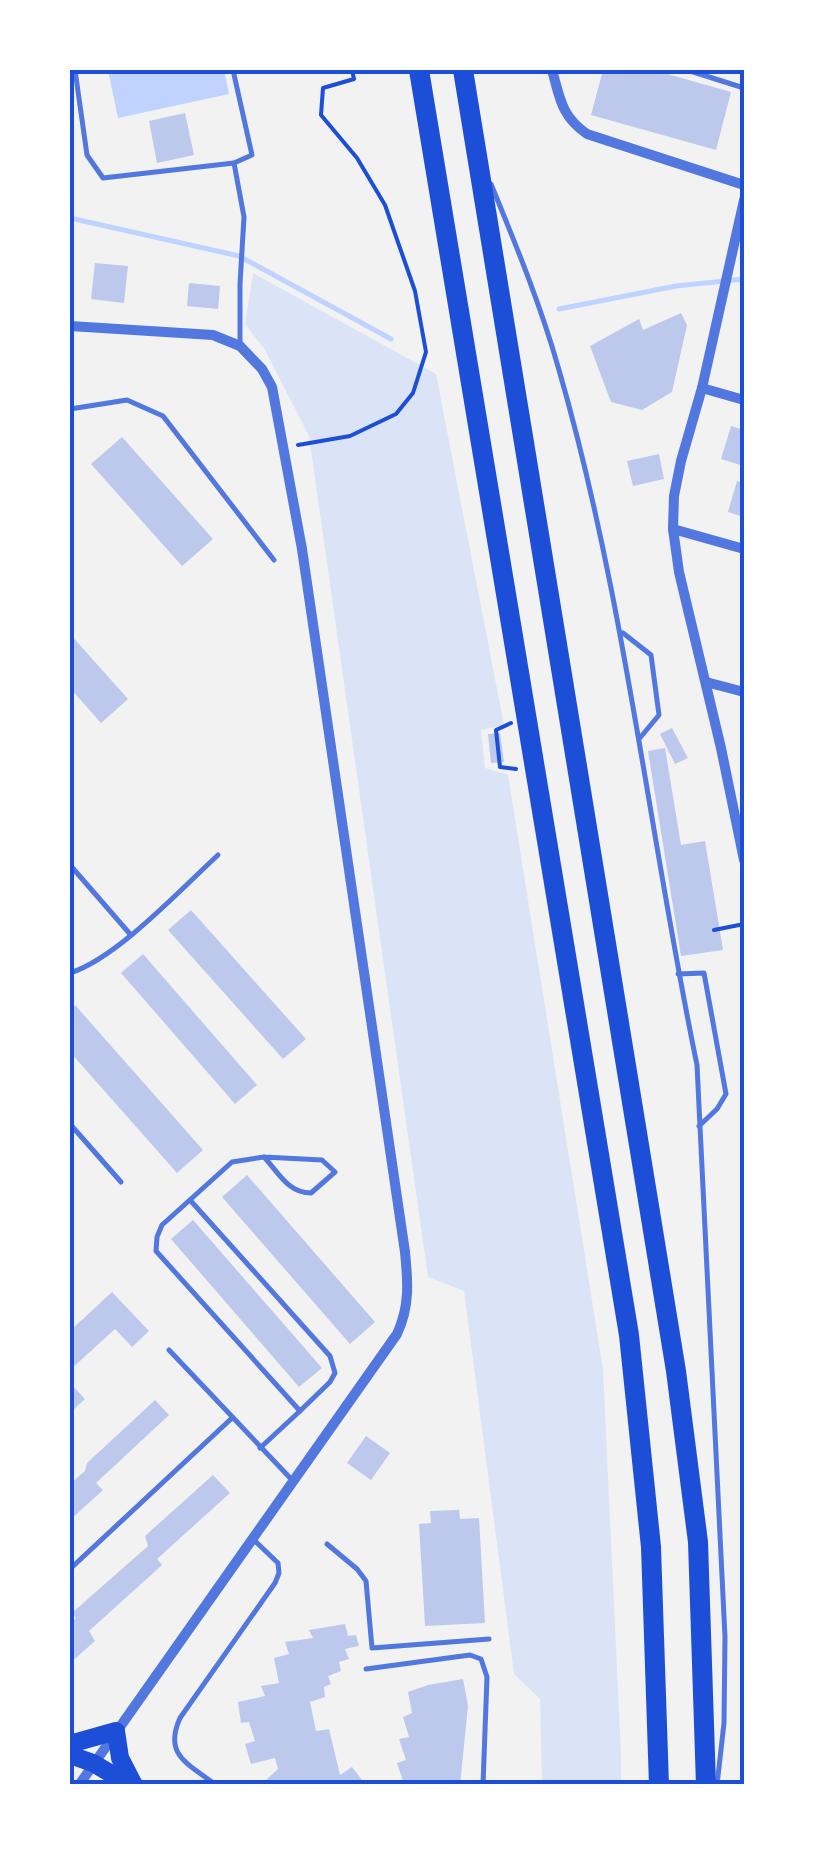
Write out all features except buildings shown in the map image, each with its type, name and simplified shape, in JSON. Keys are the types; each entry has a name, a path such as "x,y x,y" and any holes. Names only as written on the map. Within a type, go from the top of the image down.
{"highway":[{"path":"419,70 629,1336 651,1547 659,1785"},
{"path":"463,70 676,1371 698,1542 706,1785"}],"main road":[{"path":"70,1744 116,1731 120,1758 132,1785"},
{"path":"70,1755 132,1785"}],"street":[{"path":"552,70 565,115 586,134 744,185"},
{"path":"744,200 702,388 681,462 673,529 742,835 744,860"},
{"path":"70,326 213,334 240,346 262,369 272,387 305,568 408,1292 406,1316 397,1334 79,1785"},
{"path":"702,388 744,400"},
{"path":"673,529 744,549"},
{"path":"706,682 744,692"}],"lane":[{"path":"75,70 87,155 103,178 234,163 252,155 233,70"},
{"path":"687,70 744,88"},
{"path":"478,154 527,273 559,370 595,510 696,1065 726,1637 724,1724 717,1785"},
{"path":"234,163 244,217 240,346"},
{"path":"70,409 128,400 163,416 274,560"},
{"path":"620,631 651,654 660,715 639,739"},
{"path":"70,973 88,967 130,934 218,855"},
{"path":"70,865 130,934"},
{"path":"678,974 704,974 726,1094 700,1126"},
{"path":"70,1124 122,1182"},
{"path":"264,1157 294,1191 303,1194 311,1193 335,1172 322,1160 264,1157 232,1162 162,1224 156,1251 300,1411"},
{"path":"190,1200 330,1356 335,1372 330,1382 260,1448"},
{"path":"169,1350 292,1481"},
{"path":"70,1569 232,1418"},
{"path":"216,1785 177,1753 174,1730 275,1583 278,1563 252,1538"},
{"path":"327,1544 366,1581 372,1648 489,1639"},
{"path":"366,1668 470,1655 481,1658 487,1677 483,1785"}],"path":[{"path":"283,448 350,436 396,414 414,393 426,352 415,291 386,205 357,158 321,115 322,88 354,79 352,70"},
{"path":"526,716 496,730 500,767 536,772"},
{"path":"714,930 744,924"}],"shaded area":[{"path":"253,273 436,374 504,725 481,730 485,768 508,775 603,1369 621,1785 542,1785 540,1699 514,1674 464,1291 428,1277 309,436 265,350 245,324"}],"water":[{"path":"108,70 224,70 229,94 118,118"}],"waterway":[{"path":"70,218 239,256 391,339"},
{"path":"559,309 676,286 744,279"}]}
